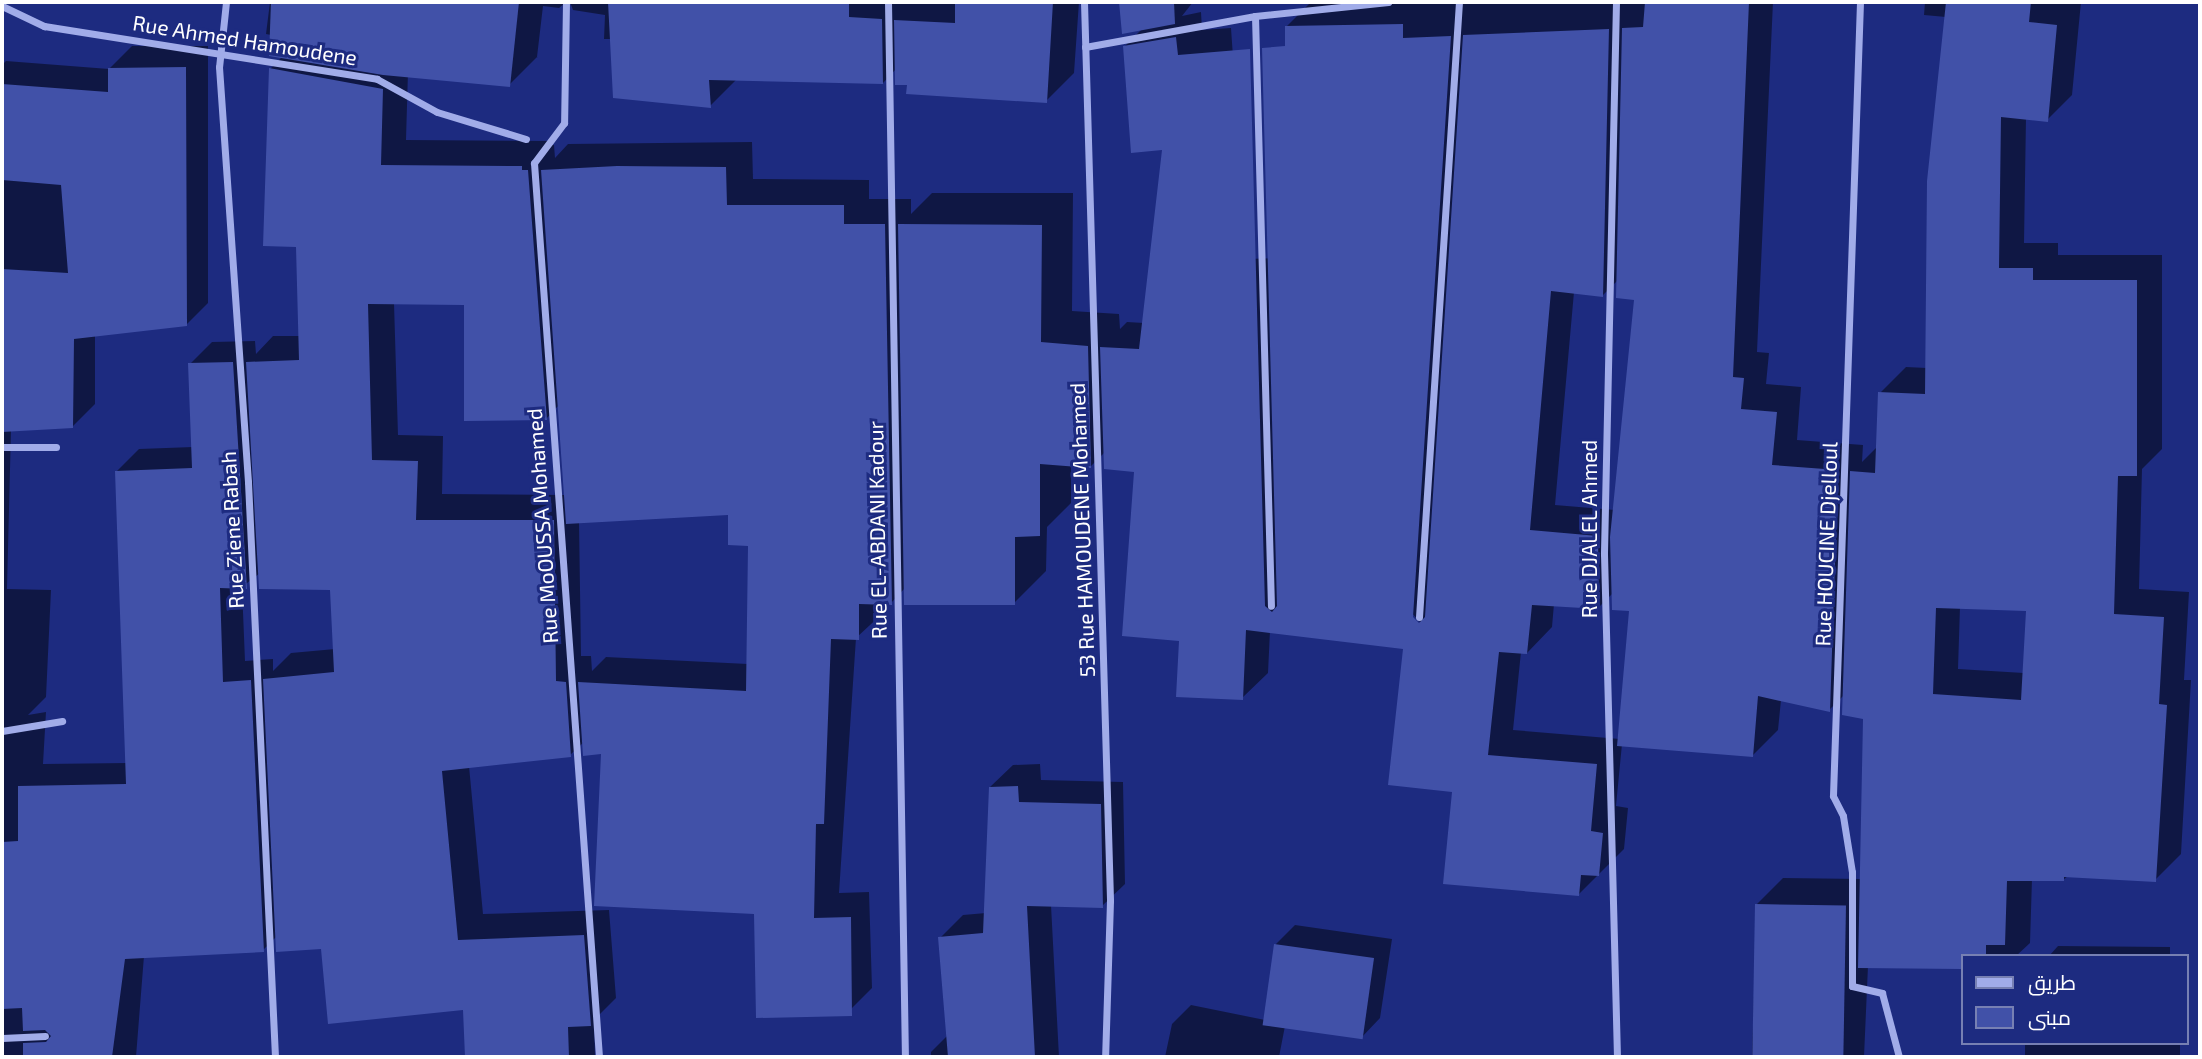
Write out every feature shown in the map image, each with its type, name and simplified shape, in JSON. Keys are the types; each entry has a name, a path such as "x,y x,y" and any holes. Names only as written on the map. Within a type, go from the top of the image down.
{"street":[{"name":"Rue Ziene Rabah","path":"226,2 221,54 248,482 275,1057"},
{"name":"Rue MoOUSSA Mohamed","path":"566,2 564,122 534,163 599,1057"},
{"name":"Rue EL-ABDANI Kadour","path":"888,2 905,1057"},
{"name":"53 Rue HAMOUDENE Mohamed","path":"1084,2 1110,901 1105,1057"},
{"path":"1085,47 1255,16 1388,2"},
{"path":"1419,617 1458,2"},
{"name":"Rue DJALEL Ahmed","path":"1616,2 1604,554 1617,1057"},
{"name":"Rue HOUCINE Djelloul","path":"1860,2 1833,796 1843,816 1852,872 1852,986 1882,993 1899,1057"},
{"name":"Rue Ahmed Hamoudene","path":"2,6 44,26 377,79 437,112 526,139"},
{"path":"1255,16 1272,606"},
{"path":"2,447 56,447"},
{"path":"2,731 62,721"},
{"path":"2,1038 45,1036"}],"building":[{"path":"271,2 519,2 510,87 383,75 269,56"},
{"path":"608,2 849,2 849,17 882,19 883,84 709,80 711,108 613,98"},
{"path":"955,2 1053,2 1047,103 906,94 907,85 895,85 894,20 955,23"},
{"path":"1119,2 1174,2 1175,24 1122,34"},
{"path":"1645,2 1749,2 1733,377 1744,378 1741,409 1777,412 1772,465 1838,470 1830,712 1758,696 1753,757 1617,746 1629,611 1612,610 1610,537 1634,300 1616,298 1622,28 1643,27"},
{"path":"1946,2 2031,2 2029,22 2057,25 2048,122 2001,117 1999,268 2033,268 2033,280 2137,280 2137,476 2118,476 2114,614 2164,617 2159,704 2167,705 2156,882 2064,877 2064,881 2007,881 2005,945 1986,945 1986,954 1960,954 1960,969 1858,968 1863,719 1842,715 1850,471 1875,473 1878,392 1925,394 1927,181","holes":["1936,608 2026,611 2021,700 1933,694"]},
{"path":"1403,24 1403,38 1451,36 1413,617 1419,623 1425,617 1463,35 1609,29 1603,297 1551,291 1530,530 1598,536 1599,609 1532,605 1527,654 1499,652 1488,755 1597,764 1591,831 1603,833 1599,876 1581,875 1579,896 1443,884 1452,792 1388,785 1403,649 1246,630 1243,700 1176,697 1179,641 1122,636 1134,472 1104,469 1100,347 1139,349 1162,150 1131,153 1123,46 1176,37 1178,55 1250,49 1265,606 1272,612 1277,606 1262,48 1285,46 1285,26"},
{"path":"186,67 187,326 74,339 73,428 2,432 2,269 68,273 61,185 2,180 2,84 108,92 108,68"},
{"path":"269,68 383,89 381,165 522,166 522,170 528,170 547,420 464,421 464,305 368,304 372,460 418,461 416,520 554,520 556,681 566,682 571,757 442,771 458,940 584,935 591,1026 568,1027 569,1057 465,1057 463,1010 328,1024 321,949 276,952 263,679 334,672 330,590 259,589 246,362 299,360 296,247 263,246"},
{"path":"617,166 726,167 727,205 844,205 844,224 885,224 892,605 859,604 859,640 831,639 824,824 816,824 814,918 851,917 852,1016 756,1018 754,914 594,906 601,754 583,756 578,682 746,691 748,546 728,545 728,515 566,524 541,170"},
{"path":"898,224 1042,225 1041,342 1088,346 1091,468 1040,464 1040,536 1015,537 1015,605 904,605"},
{"path":"233,362 247,589 220,588 223,682 251,680 264,952 125,959 112,1057 23,1057 23,1043 46,1042 51,1036 45,1030 23,1031 22,1008 2,1009 2,842 18,841 18,786 126,784 115,471 192,468 188,363"},
{"path":"1018,786 1019,802 1101,804 1103,908 1027,906 1035,1057 948,1057 938,937 983,933 989,787"},
{"path":"1755,904 1846,906 1843,1057 1752,1057"},
{"path":"1274,944 1374,958 1363,1039 1263,1025"}]}
